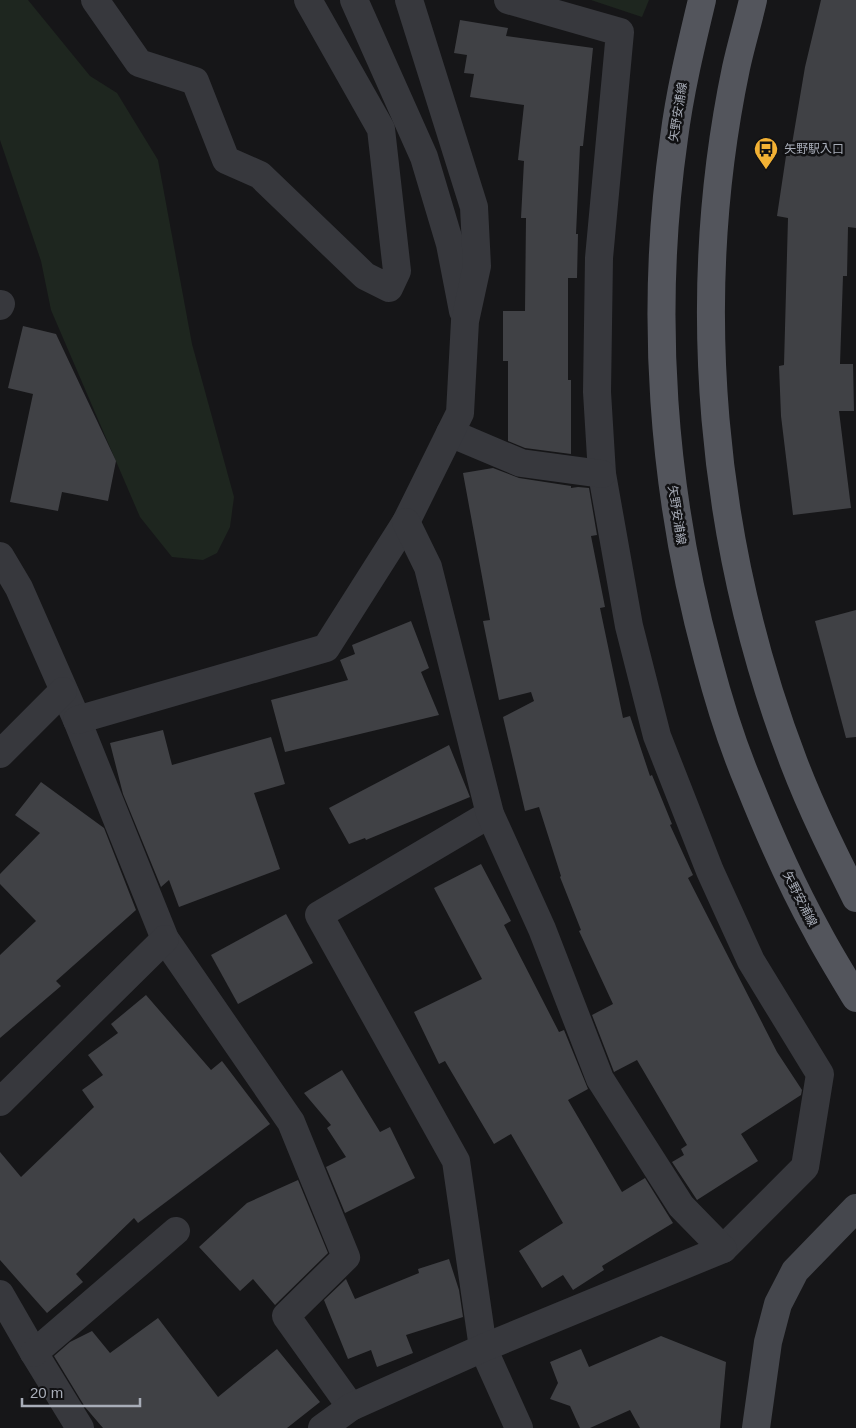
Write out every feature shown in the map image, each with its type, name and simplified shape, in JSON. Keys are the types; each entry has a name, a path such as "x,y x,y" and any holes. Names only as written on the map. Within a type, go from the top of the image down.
{"main road":[{"name":"矢野安浦線","path":"702,0 688,58 674,138 665,220 661,302 663,383 669,464 681,546 698,625 720,704 748,782 779,856 812,922 856,998"},
{"path":"754,0 736,68 723,146 715,224 711,302 712,380 719,459 730,537 744,604 768,689 802,782 825,836 856,898"}],"street":[{"path":"95,0 139,63 195,81 226,160 260,175 365,276 390,288 397,270 381,128 308,0"},
{"path":"354,0 424,156 450,244 464,321"},
{"path":"77,720 326,648 406,522 460,413 464,321 477,266 474,207 409,0"},
{"path":"322,1428 350,1408 483,1348 723,1249 805,1166 820,1074 751,961 710,871 657,736 629,626 602,474 597,392 599,258 620,32 508,0"},
{"path":"450,433 521,463 602,474"},
{"path":"406,522 428,567 490,814 542,929 600,1079 680,1206 723,1249"},
{"path":"0,556 20,588 77,720 165,939 291,1122 346,1257 286,1316 350,1408"},
{"path":"0,754 63,691"},
{"path":"490,814 319,915 456,1161 483,1348 519,1428"},
{"path":"0,1102 165,939"},
{"path":"756,1428 768,1342 778,1304 795,1271 856,1208"},
{"path":"34,1353 176,1231"},
{"path":"0,1294 80,1428"}],"shaded area":[{"path":"0,0 28,0 90,76 117,93 158,160 192,344 234,497 230,527 217,553 203,560 172,557 140,517 51,310 41,261 0,140"},
{"path":"591,0 649,0 642,17"}],"building":[{"path":"821,0 856,0 856,228 848,227 847,276 843,276 840,364 853,364 854,411 839,411 851,508 793,515 781,416 779,366 784,365 788,218 777,216 786,156 790,156 805,67"},
{"path":"460,20 508,28 506,36 593,48 583,146 580,146 576,234 578,234 577,278 568,278 568,380 571,380 571,454 525,448 508,441 508,361 503,361 503,311 525,311 526,218 521,218 524,161 518,160 524,105 470,97 474,74 464,73 467,55 454,53"},
{"path":"23,326 56,334 116,461 108,501 62,492 58,511 10,502 33,394 8,388"},
{"path":"493,468 519,478 571,486 571,488 589,488 597,535 591,536 605,607 600,608 623,718 630,716 650,776 652,775 672,824 670,825 693,875 688,878 777,1052 802,1090 801,1095 741,1134 758,1161 697,1200 672,1162 684,1155 681,1149 687,1145 637,1060 614,1072 592,1015 613,1004 579,931 581,930 560,877 539,807 525,811 503,717 534,701 531,692 499,700 483,621 490,620 463,473"},
{"path":"856,610 856,737 846,738 815,621"},
{"path":"411,621 429,668 421,672 439,715 285,752 271,700 348,680 340,660 355,654 352,645"},
{"path":"163,730 172,765 271,737 285,784 254,793 280,869 179,907 169,880 161,887 123,794 110,743"},
{"path":"449,745 470,797 366,840 365,838 349,844 329,808"},
{"path":"41,782 104,828 136,910 56,981 61,986 0,1038 0,955 36,921 0,884 0,874 40,833 15,815"},
{"path":"481,864 511,921 504,925 559,1032 564,1030 588,1089 568,1100 622,1192 645,1178 673,1223 602,1266 604,1270 573,1290 563,1275 542,1288 519,1251 563,1223 511,1134 494,1144 445,1061 439,1064 414,1012 482,979 434,888"},
{"path":"286,914 313,963 238,1004 211,955"},
{"path":"146,995 211,1070 222,1061 270,1124 138,1223 134,1218 76,1274 83,1282 47,1313 0,1260 0,1152 21,1177 94,1107 82,1090 103,1075 88,1055 118,1033 111,1024"},
{"path":"342,1070 380,1132 390,1127 415,1178 345,1213 326,1167 346,1157 327,1128 331,1125 304,1093"},
{"path":"298,1180 328,1253 275,1305 253,1279 240,1291 199,1247 247,1203"},
{"path":"449,1259 459,1290 463,1317 406,1335 413,1353 377,1367 371,1350 348,1359 324,1300 346,1279 355,1299 419,1273 418,1269"},
{"path":"158,1318 218,1397 277,1349 320,1402 287,1428 103,1428 85,1407 54,1356 70,1342 92,1331 110,1353"},
{"path":"661,1336 726,1362 720,1428 640,1428 630,1410 590,1428 580,1428 570,1406 550,1399 558,1383 550,1362 581,1349 589,1367"}],"place":[{"name":"矢野駅入口","path":"766,170"}]}
